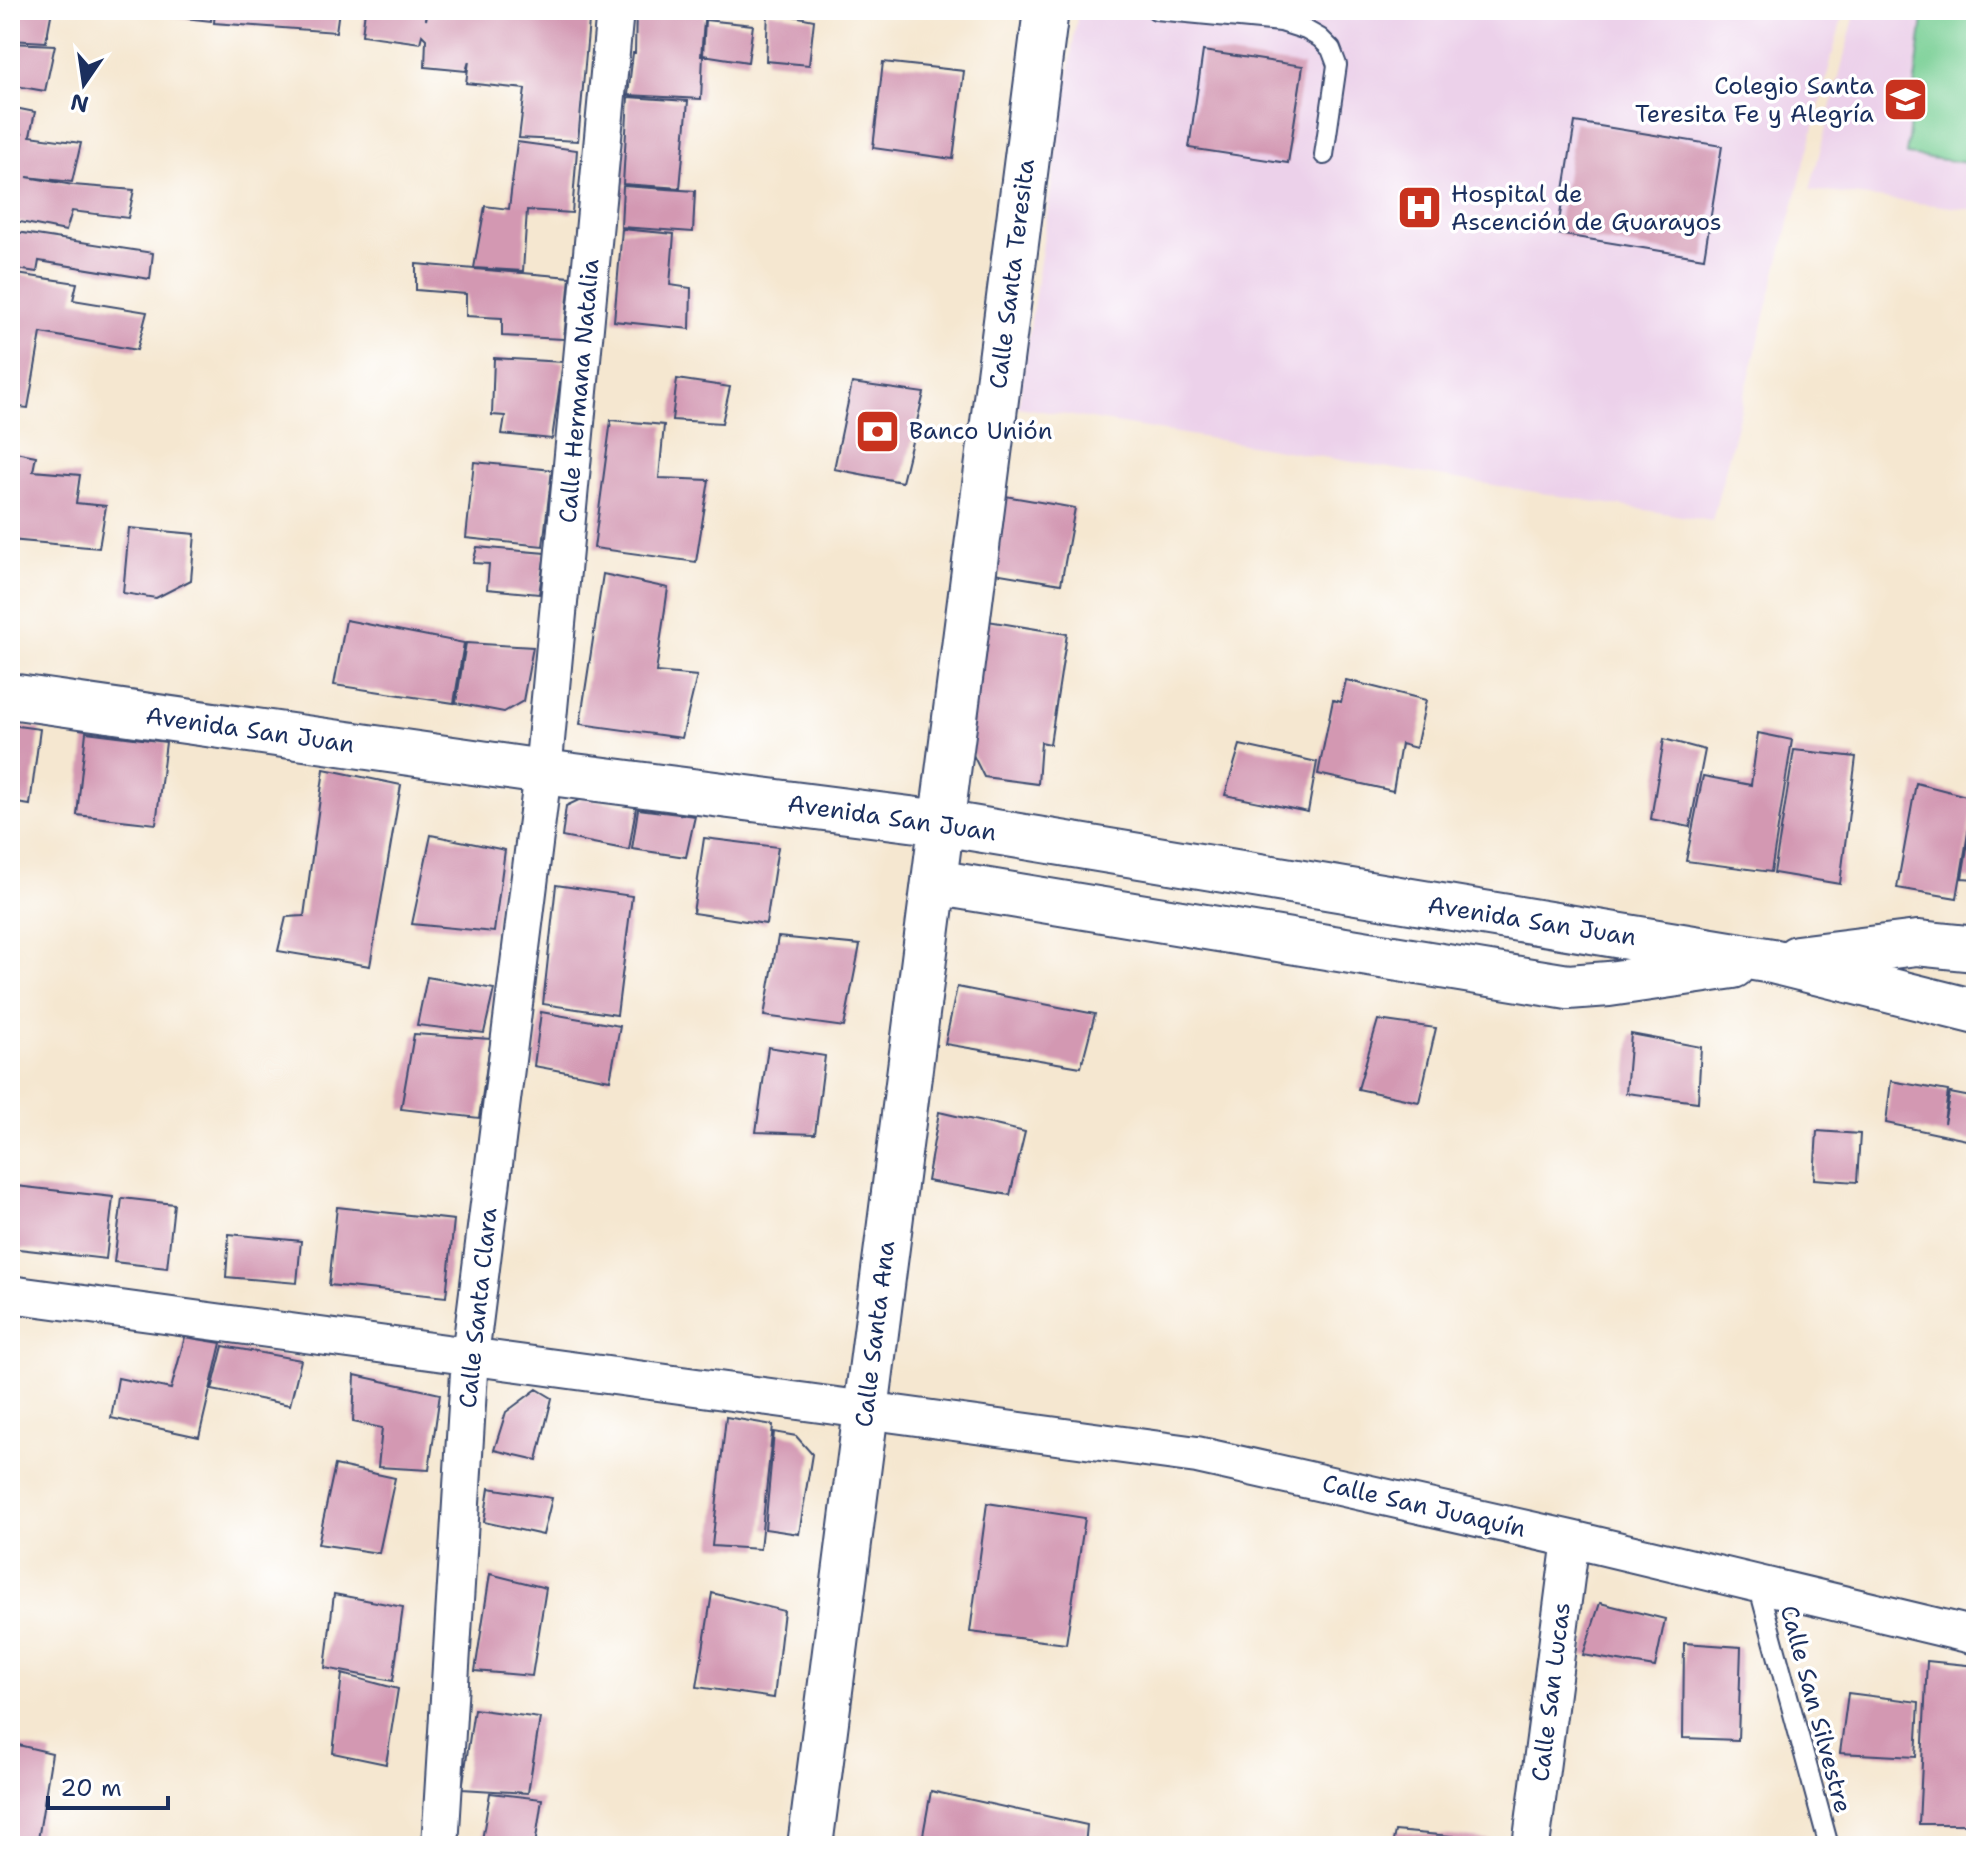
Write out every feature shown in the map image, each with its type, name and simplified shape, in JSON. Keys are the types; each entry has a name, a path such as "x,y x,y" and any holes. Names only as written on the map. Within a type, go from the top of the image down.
{"street":[{"name":"Calle Hermana Natalia","path":"543,772 615,10"},
{"name":"Calle Santa Teresita","path":"941,823 1046,10"},
{"name":"Avenida San Juan","path":"10,696 543,772 941,823 1772,961 1976,1012"},
{"name":"Calle Santa Clara","path":"440,1846 470,1356 543,772"},
{"name":"Calle Santa Ana","path":"810,1846 941,823"},
{"name":"Avenida San Juan","path":"934,882 1568,987 1917,943 1976,949"},
{"name":"Calle San Juaquín","path":"10,1294 1197,1455 1571,1539 1976,1636"},
{"name":"Calle San Lucas","path":"1531,1846 1571,1539"}],"lane":[{"path":"1156,10 1281,22 1320,38 1331,49 1337,65 1324,155"},
{"name":"Calle San Silvestre","path":"1758,1585 1829,1846"}],"shaded area":[{"name":"Hospital de Ascención de Guarayos","path":"1078,10 1844,10 1712,521 1018,407"},
{"name":"Colegio Santa Teresita Fe y Alegría","path":"1856,10 1976,10 1976,210 1810,190"}],"green space":[{"path":"1924,10 1976,10 1976,164 1906,155"}],"building":[{"path":"10,10 52,10 46,42 10,40"},
{"path":"158,10 212,10 211,21 158,15"},
{"path":"215,10 339,10 336,32 214,23"},
{"path":"365,10 426,10 426,20 428,10 590,10 578,141 519,138 525,89 466,83 469,61 466,71 425,67 426,39 422,35 420,43 362,35"},
{"path":"636,10 705,10 701,99 628,95 635,53"},
{"path":"768,11 814,20 809,65 766,61"},
{"path":"705,20 753,25 748,62 703,55"},
{"path":"10,43 55,45 45,91 10,85"},
{"path":"1203,51 1303,66 1288,163 1189,148"},
{"path":"883,62 964,71 953,159 873,148"},
{"path":"628,97 688,101 680,188 623,184"},
{"path":"10,107 35,112 30,136 81,143 72,182 27,177 134,190 128,218 72,211 66,231 10,220 10,133 23,134 10,132"},
{"path":"1575,122 1722,146 1704,258 1557,234"},
{"path":"517,142 577,150 572,213 527,210 523,271 474,268 485,206 509,209"},
{"path":"623,186 695,191 693,232 621,227"},
{"path":"622,229 674,234 670,285 691,288 690,329 614,321"},
{"path":"10,231 153,253 150,279 39,261 37,272 10,268"},
{"path":"416,264 570,277 564,339 502,336 502,318 466,316 466,294 416,290"},
{"path":"10,273 77,283 73,300 147,312 137,350 41,333 28,408 10,406"},
{"path":"494,358 563,362 552,439 502,434 505,416 492,415"},
{"path":"677,379 730,387 722,423 672,420"},
{"name":"Banco Unión","path":"852,383 924,393 902,482 834,469"},
{"path":"611,420 664,425 659,478 709,480 696,562 594,548"},
{"path":"10,451 36,456 33,471 80,475 76,503 106,506 99,548 10,540"},
{"path":"474,462 552,470 543,546 466,538"},
{"path":"1005,496 1075,508 1061,584 994,573"},
{"path":"129,528 195,534 191,580 156,598 123,593"},
{"path":"477,547 545,553 539,594 487,589 489,564 473,563"},
{"path":"603,574 668,588 656,672 697,676 682,738 580,724"},
{"path":"346,620 464,643 454,703 334,685"},
{"path":"982,620 1067,634 1050,744 1041,742 1038,784 984,777 966,741"},
{"path":"466,643 533,647 523,701 504,712 456,703"},
{"path":"1346,680 1426,700 1416,748 1401,744 1393,791 1318,774 1333,700 1341,702"},
{"path":"10,725 40,729 30,805 10,802"},
{"path":"86,732 166,742 156,824 77,815"},
{"path":"1758,733 1792,740 1771,872 1686,861 1703,776 1751,785"},
{"path":"1664,739 1705,750 1690,827 1651,819"},
{"path":"1240,745 1317,762 1308,812 1225,795"},
{"path":"1794,750 1856,757 1840,884 1774,873"},
{"path":"324,769 401,785 370,966 278,951 286,917 304,916"},
{"path":"1916,783 1974,798 1957,898 1897,888"},
{"path":"583,798 636,807 629,850 562,837 566,806"},
{"path":"1976,808 1976,879 1962,878"},
{"path":"638,809 695,816 686,857 632,849"},
{"path":"431,835 505,850 494,932 412,924"},
{"path":"704,838 778,847 766,924 693,913"},
{"path":"556,885 632,896 617,1015 543,1004"},
{"path":"778,937 860,945 844,1027 764,1016"},
{"path":"427,977 494,989 484,1033 417,1025"},
{"path":"957,987 1095,1014 1081,1067 945,1044"},
{"path":"541,1012 620,1026 610,1080 534,1066"},
{"path":"1378,1020 1436,1028 1419,1102 1358,1089"},
{"path":"414,1034 491,1039 479,1118 401,1109"},
{"path":"1631,1034 1701,1047 1698,1102 1626,1093"},
{"path":"768,1047 825,1056 815,1134 756,1132"},
{"path":"1891,1081 1948,1091 1944,1123 1950,1093 1976,1098 1976,1142 1886,1123"},
{"path":"939,1112 1025,1132 1010,1195 927,1181"},
{"path":"1817,1131 1860,1134 1857,1182 1814,1179"},
{"path":"16,1186 113,1197 106,1259 10,1248"},
{"path":"122,1198 174,1204 167,1268 114,1262"},
{"path":"337,1207 454,1220 446,1297 329,1285"},
{"path":"229,1234 301,1241 297,1283 226,1277"},
{"path":"185,1337 221,1343 199,1437 111,1418 118,1378 171,1389"},
{"path":"223,1346 301,1360 290,1405 212,1390"},
{"path":"355,1375 440,1394 429,1470 378,1467 382,1428 353,1422"},
{"path":"537,1389 552,1398 537,1460 494,1450 506,1412"},
{"path":"726,1417 773,1425 760,1549 712,1546"},
{"path":"774,1432 796,1436 812,1454 799,1534 765,1529"},
{"path":"335,1465 395,1478 379,1553 318,1544"},
{"path":"489,1488 552,1498 543,1535 484,1522"},
{"path":"987,1503 1085,1518 1066,1644 970,1632"},
{"path":"490,1574 546,1588 532,1676 475,1671"},
{"path":"712,1593 784,1611 774,1698 697,1687"},
{"path":"334,1594 403,1607 393,1681 325,1668"},
{"path":"1600,1603 1665,1619 1655,1667 1583,1655"},
{"path":"1684,1643 1741,1647 1738,1740 1683,1738"},
{"path":"1927,1661 1976,1666 1976,1824 1919,1824"},
{"path":"342,1674 398,1689 386,1764 333,1753"},
{"path":"1848,1693 1919,1702 1916,1757 1840,1753"},
{"path":"474,1709 540,1718 528,1793 462,1789"},
{"path":"10,1743 52,1753 37,1846 10,1846"},
{"path":"931,1791 1087,1825 1085,1846 921,1846"},
{"path":"490,1793 542,1799 535,1846 481,1846"},
{"path":"1395,1831 1494,1840 1492,1846 1392,1846"}],"place":[{"name":"Colegio Santa Teresita Fe y Alegría","path":"1905,100"},
{"name":"Hospital de Ascención de Guarayos","path":"1420,208"},
{"name":"Banco Unión","path":"878,431"}]}
